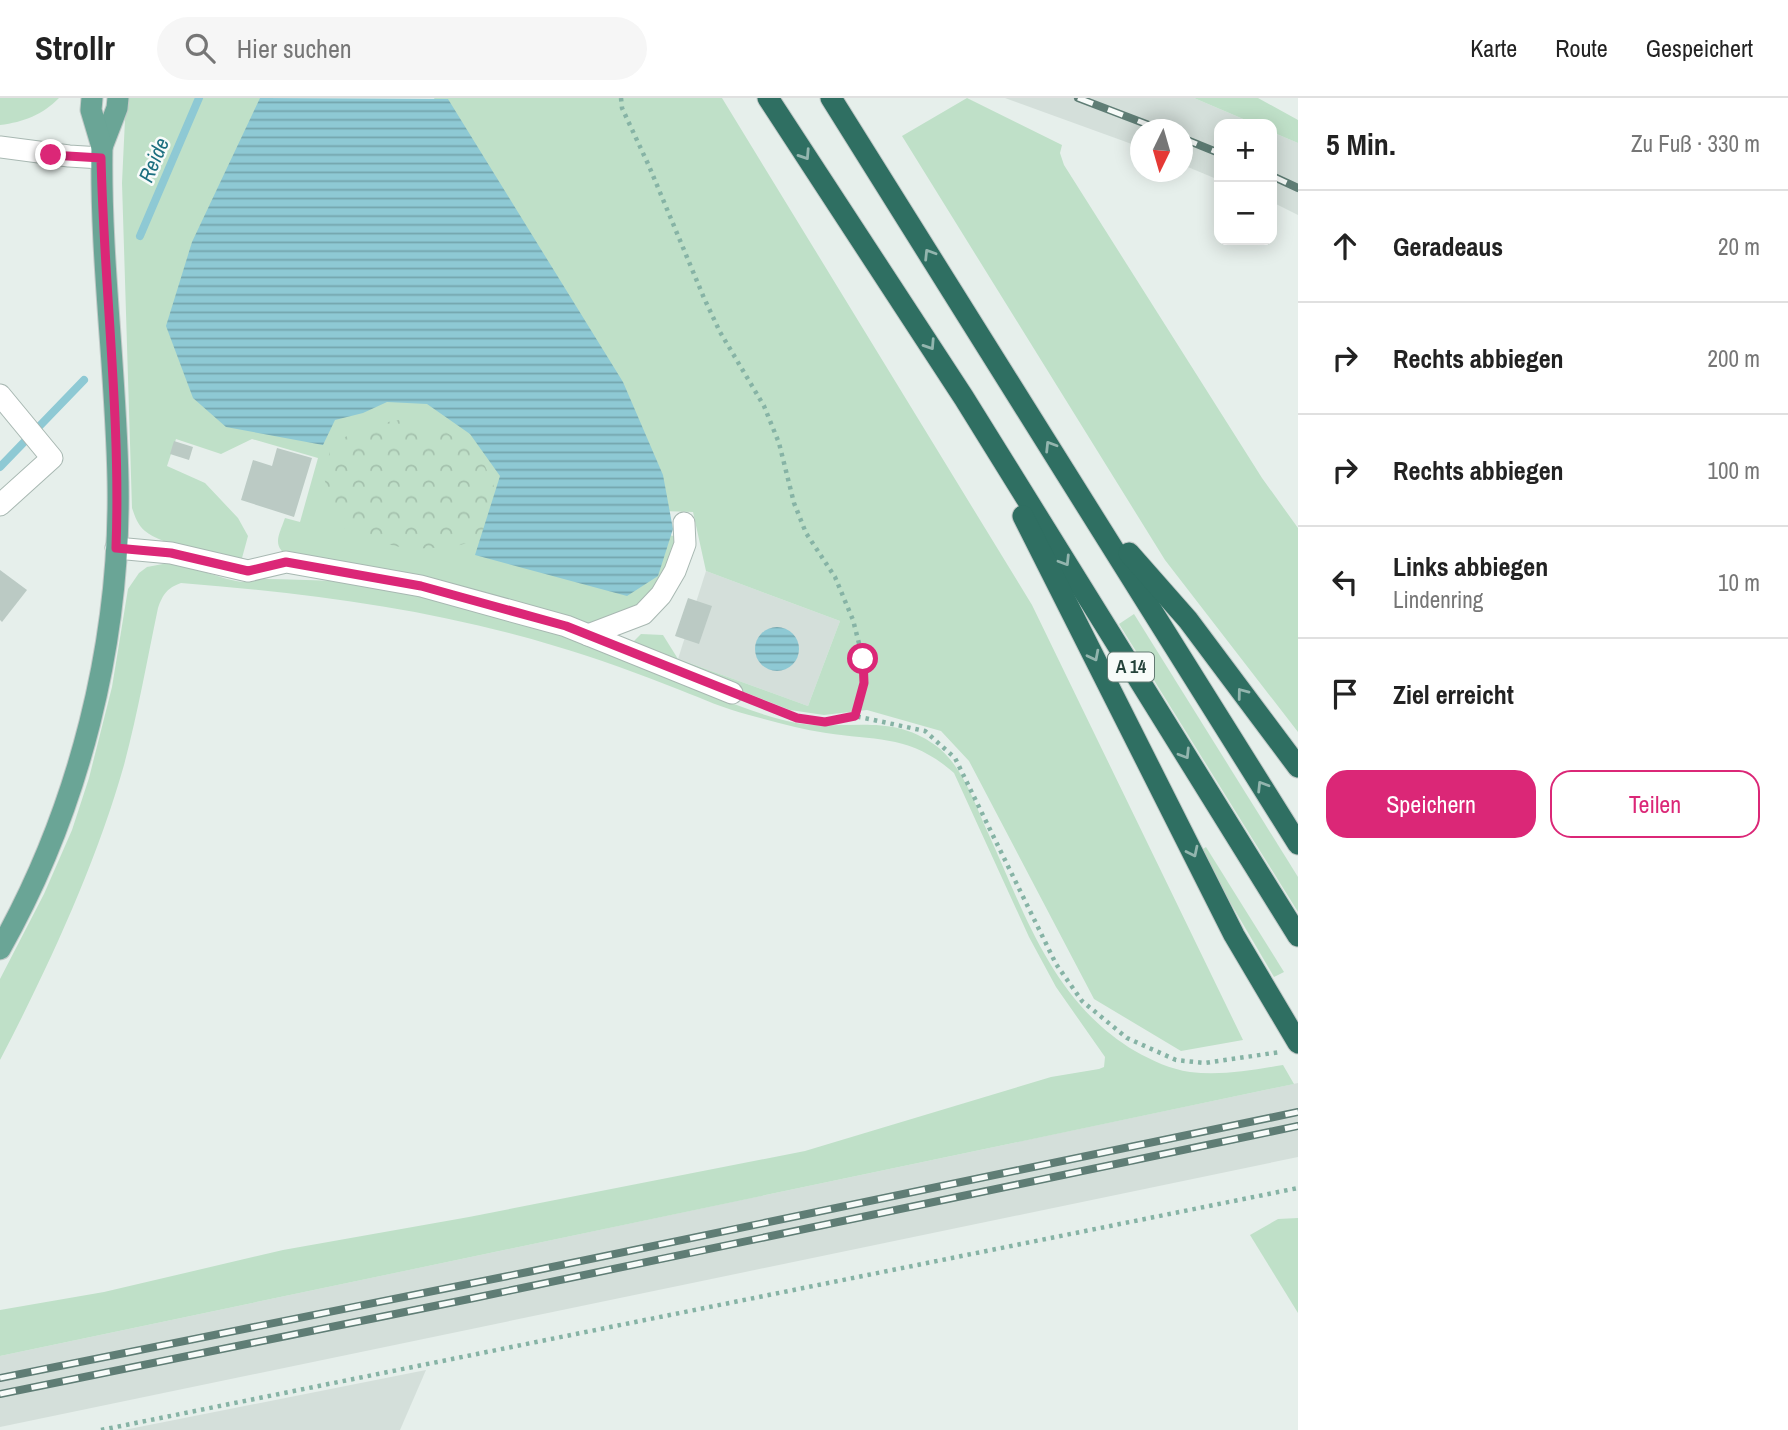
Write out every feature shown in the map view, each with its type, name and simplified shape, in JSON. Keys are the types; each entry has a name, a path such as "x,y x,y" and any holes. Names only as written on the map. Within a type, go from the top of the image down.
{"highway":[{"name":"A 14","path":"768,98 964,398 1298,936"},
{"name":"A 14","path":"831,98 1298,844"},
{"path":"964,398 1234,935 1292,1042"},
{"path":"1086,504 1188,620 1298,767"}],"main road":[{"path":"0,949 38,873 78,761 101,668 113,592 118,482 116,417 101,152 91,110 92,98"},
{"path":"101,152 118,98"}],"street":[{"path":"0,147 51,155 101,152"},
{"path":"0,395 52,458 0,505"},
{"path":"589,635 643,614 661,595 675,572 685,544 684,523"},
{"path":"116,548 171,553 248,571 286,562 421,586 566,626 732,693"}],"path":[{"path":"621,98 622,108 704,298 720,332 764,406 779,443 794,503 806,533 835,578 852,620 863,659 864,683 855,716"},
{"path":"732,693 797,718 825,722 855,716 925,731 956,758 1056,964 1082,1001 1127,1038 1176,1060 1205,1063 1292,1042"},
{"path":"101,1430 1298,1188"}],"shaded area":[{"path":"1005,98 1194,98 1243,119 1214,119 1214,178 1193,169 1193,119 1130,119 1130,143"},
{"path":"1277,134 1298,143 1298,215 1277,204"},
{"path":"706,571 840,621 808,706 678,659"},
{"path":"1298,1083 1298,1157 0,1427 0,1356"},
{"path":"426,1370 400,1430 124,1430"}],"green space":[{"path":"0,98 59,98 32,117 0,125"},
{"path":"126,98 273,98 361,407 403,397 442,403 488,434 504,470 487,539 666,534 677,537 659,593 611,621 578,624 292,559 281,550 279,536 285,518 300,522 318,458 252,439 221,454 176,439 167,466 205,483 238,518 248,536 242,558 233,560 187,548 162,541 145,531 132,508 122,183"},
{"path":"434,98 722,98 1032,605 1243,1040 1181,1051 1094,999 969,761 941,731 867,710 824,715 790,710 650,655 633,642 641,634 663,635 678,659 808,706 840,621 706,571 693,512 662,511"},
{"path":"967,98 1062,145 1060,153 1064,165 1262,478 1298,528 1298,732 1165,560 902,136"},
{"path":"1194,98 1258,98 1298,120 1298,143 1277,134 1277,119 1243,119"},
{"path":"399,420 446,432 481,457 499,498 487,538 452,547 408,549 354,536 334,519 324,477 331,446 361,427"},
{"path":"168,563 236,581 331,581 423,596 577,639 733,704 787,721 825,725 881,725 917,734 945,753 961,774 1030,927 1063,983 1083,1009 1135,1051 1176,1069 1213,1073 1283,1065 1294,1084 0,1356 0,1310 104,1292 283,1250 469,1217 805,1151 1051,1077 1104,1067 1105,1057 1056,987 1029,937 954,773 923,752 894,742 816,731 740,713 586,656 463,622 370,604 181,583 166,592 158,608 124,765 100,840 53,952 0,1060 0,979 44,894 72,830 89,778 112,687 128,589 139,573 147,567"},
{"path":"1134,614 1298,877 1298,912 1119,624"},
{"path":"1206,847 1284,972 1274,977 1200,851"},
{"path":"1298,1218 1298,1313 1250,1235 1278,1219"}],"water":[{"path":"260,98 448,99 623,382 663,475 673,529 658,576 627,596 475,555 500,476 470,434 427,404 387,402 363,413 335,420 323,445 226,427 193,398 166,326 192,242"},
{"path":"777,627 792,634 799,649 792,664 777,671 762,664 755,649 762,634"}],"building":[{"path":"174,441 193,447 189,460 170,454"},
{"path":"277,448 312,458 294,517 241,500 253,460 272,466"},
{"path":"0,570 27,590 2,622 0,620"},
{"path":"688,598 712,606 699,644 675,636"}],"waterway":[{"name":"Reide","path":"140,236 199,98"},
{"name":"Reide","path":"0,467 84,380"}],"railway":[{"path":"1078,98 1133,119"},
{"path":"1193,142 1214,151"},
{"path":"1277,178 1298,188"},
{"path":"0,1378 528,1272 1298,1112"},
{"path":"0,1394 1298,1126"}],"route":[{"path":"51,155 101,158 116,417 116,548 171,553 248,571 286,562 421,586 566,626 797,718 825,722 855,716 864,683 863,659"}]}
